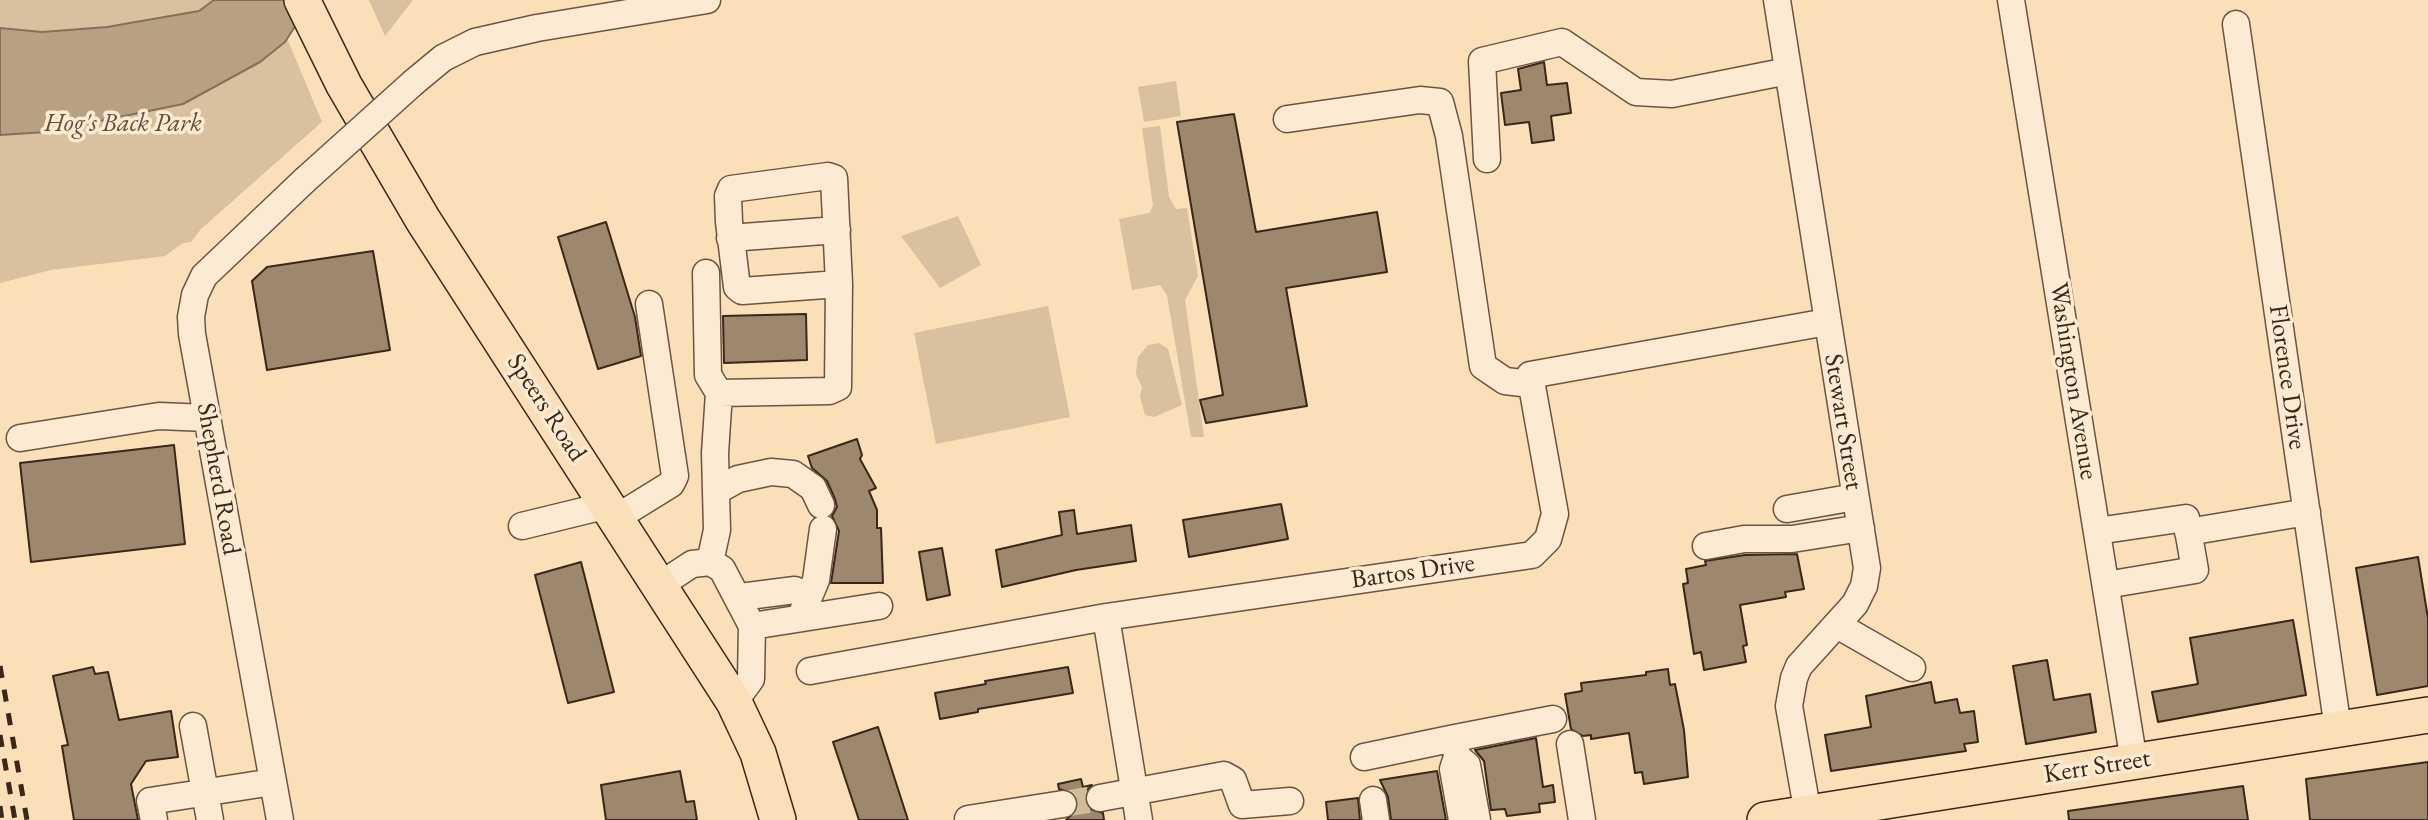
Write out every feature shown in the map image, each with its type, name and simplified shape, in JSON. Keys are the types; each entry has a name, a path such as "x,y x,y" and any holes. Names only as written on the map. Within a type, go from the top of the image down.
{"main road":[{"name":"Speers Road","path":"302,0 344,85 423,220 734,702 758,753 778,820"},
{"name":"Kerr Street","path":"1765,820 1808,817 2428,715"}],"street":[{"name":"Shepherd Road","path":"280,820 192,334 195,295 214,265 443,58 475,42 537,27 634,6 707,0"},
{"name":"Stewart Street","path":"1777,0 1867,568 1864,586 1855,604 1799,666 1789,706 1808,817"},
{"name":"Washington Avenue","path":"2011,0 2134,762"},
{"name":"Florence Drive","path":"2236,24 2338,729"},
{"path":"1487,159 1482,61 1562,42 1636,92 1672,94 1788,71"},
{"path":"1287,119 1420,100 1440,102 1449,136 1483,366 1506,381 1531,384 1530,375 1827,322"},
{"path":"719,393 837,389 839,284 835,180 828,176 731,189 728,196 734,283 742,291 839,284"},
{"path":"730,238 837,230"},
{"path":"710,562 717,530 715,453 719,393 708,375 695,274 733,271"},
{"path":"522,526 612,512 671,484 675,476 649,304"},
{"name":"Bartos Drive","path":"810,671 1106,617 1532,555 1548,538 1555,514 1531,384"},
{"path":"20,438 159,416 207,418"},
{"path":"718,490 738,479 771,472 793,474 814,488 822,517 816,580 801,616"},
{"path":"1787,509 1855,497"},
{"path":"2188,532 2307,512"},
{"path":"2097,531 2186,518 2195,570 2106,585"},
{"path":"1706,546 1744,539 1792,539 1861,528"},
{"path":"660,585 692,564 710,562 723,569 740,597 752,626 751,679 734,702"},
{"path":"740,597 795,590"},
{"path":"752,626 801,616 878,606"},
{"path":"1106,617 1139,820"},
{"path":"1837,625 1912,668"},
{"path":"1364,757 1456,747 1553,719"},
{"path":"193,726 210,820"},
{"path":"1570,744 1582,820"},
{"path":"1456,747 1453,769 1462,820"},
{"path":"1456,747 1467,765 1477,820"},
{"path":"1100,798 1224,775 1233,780 1242,805 1290,801"},
{"path":"154,820 150,801 273,782"},
{"path":"968,819 1063,804"}],"green space":[{"name":"Hog's Back Park","path":"0,0 271,0 322,122 201,229 191,242 183,243 165,256 51,270 0,283"},
{"path":"369,0 413,0 385,36"},
{"path":"1176,81 1181,116 1144,122 1138,87"},
{"path":"1160,126 1169,197 1176,209 1187,208 1198,276 1185,300 1204,437 1191,437 1167,295 1160,285 1132,290 1119,219 1149,213 1153,206 1142,128"},
{"path":"958,216 981,265 940,288 901,236"},
{"path":"1048,306 1070,417 936,444 914,333"},
{"path":"1159,343 1168,349 1182,405 1154,417 1145,415 1140,397 1142,387 1136,374 1138,357 1148,345"}],"shaded area":[{"path":"214,0 312,0 285,42 260,62 183,104 46,132 0,135 0,28 42,32 107,27 199,11"}],"building":[{"path":"1544,62 1547,85 1567,83 1571,113 1551,116 1554,140 1532,143 1529,122 1505,125 1501,93 1521,90 1518,69"},
{"path":"1234,114 1256,232 1377,212 1387,272 1286,288 1307,406 1206,423 1200,400 1223,395 1177,122"},
{"path":"606,222 635,317 641,356 598,369 558,237"},
{"path":"373,251 390,350 267,370 252,281 267,267"},
{"path":"806,314 807,360 724,363 723,316"},
{"path":"857,439 862,455 860,459 876,488 869,491 877,510 877,528 881,528 883,583 831,583 839,531 832,516 837,507 827,481 812,468 808,456"},
{"path":"174,445 185,544 31,562 20,463"},
{"path":"1281,504 1288,539 1189,557 1183,520"},
{"path":"1074,510 1077,534 1131,525 1136,561 1076,570 1002,587 996,550 1062,535 1059,512"},
{"path":"942,548 950,595 927,600 919,552"},
{"path":"1797,554 1804,589 1785,592 1786,597 1740,605 1747,645 1743,646 1746,662 1704,670 1701,652 1694,654 1683,584 1688,583 1686,569 1706,565 1705,561 1745,555"},
{"path":"2418,557 2428,618 2428,686 2377,695 2356,568"},
{"path":"581,562 614,692 568,703 535,575"},
{"path":"2293,620 2306,695 2158,722 2152,692 2198,684 2190,638"},
{"path":"2047,660 2054,700 2090,694 2096,732 2026,744 2013,666"},
{"path":"93,667 95,674 108,672 119,720 171,711 178,757 146,761 131,784 138,820 74,820 62,746 68,745 53,676"},
{"path":"1068,667 1073,693 978,709 978,712 940,719 935,693 986,684 985,681"},
{"path":"1668,669 1670,685 1675,684 1684,730 1688,777 1644,784 1642,772 1635,773 1629,733 1591,739 1591,735 1583,736 1571,729 1565,694 1582,691 1581,683 1646,675 1646,672"},
{"path":"1931,682 1935,703 1957,699 1960,713 1974,711 1978,742 1964,744 1966,751 1831,771 1825,735 1871,727 1866,696"},
{"path":"878,727 908,820 859,820 833,742"},
{"path":"1536,738 1543,787 1553,785 1555,802 1539,804 1540,812 1507,816 1505,809 1491,810 1484,761 1475,750"},
{"path":"2428,762 2428,820 2310,820 2306,779"},
{"path":"680,771 686,802 694,801 697,820 606,820 601,785"},
{"path":"1437,771 1446,820 1391,820 1388,797 1380,780"},
{"path":"1081,779 1083,787 1092,785 1085,793 1088,808 1103,813 1104,820 1066,820 1077,810 1078,801 1075,794 1059,789 1058,784"},
{"path":"2243,786 2248,820 2069,820 2068,811"},
{"path":"1358,798 1360,820 1328,820 1326,802"}],"tunnel":[{"path":"1063,804 1100,798"}],"railway":[{"path":"0,666 27,820"},
{"path":"0,735 15,820"},
{"path":"0,806 2,820"}]}
